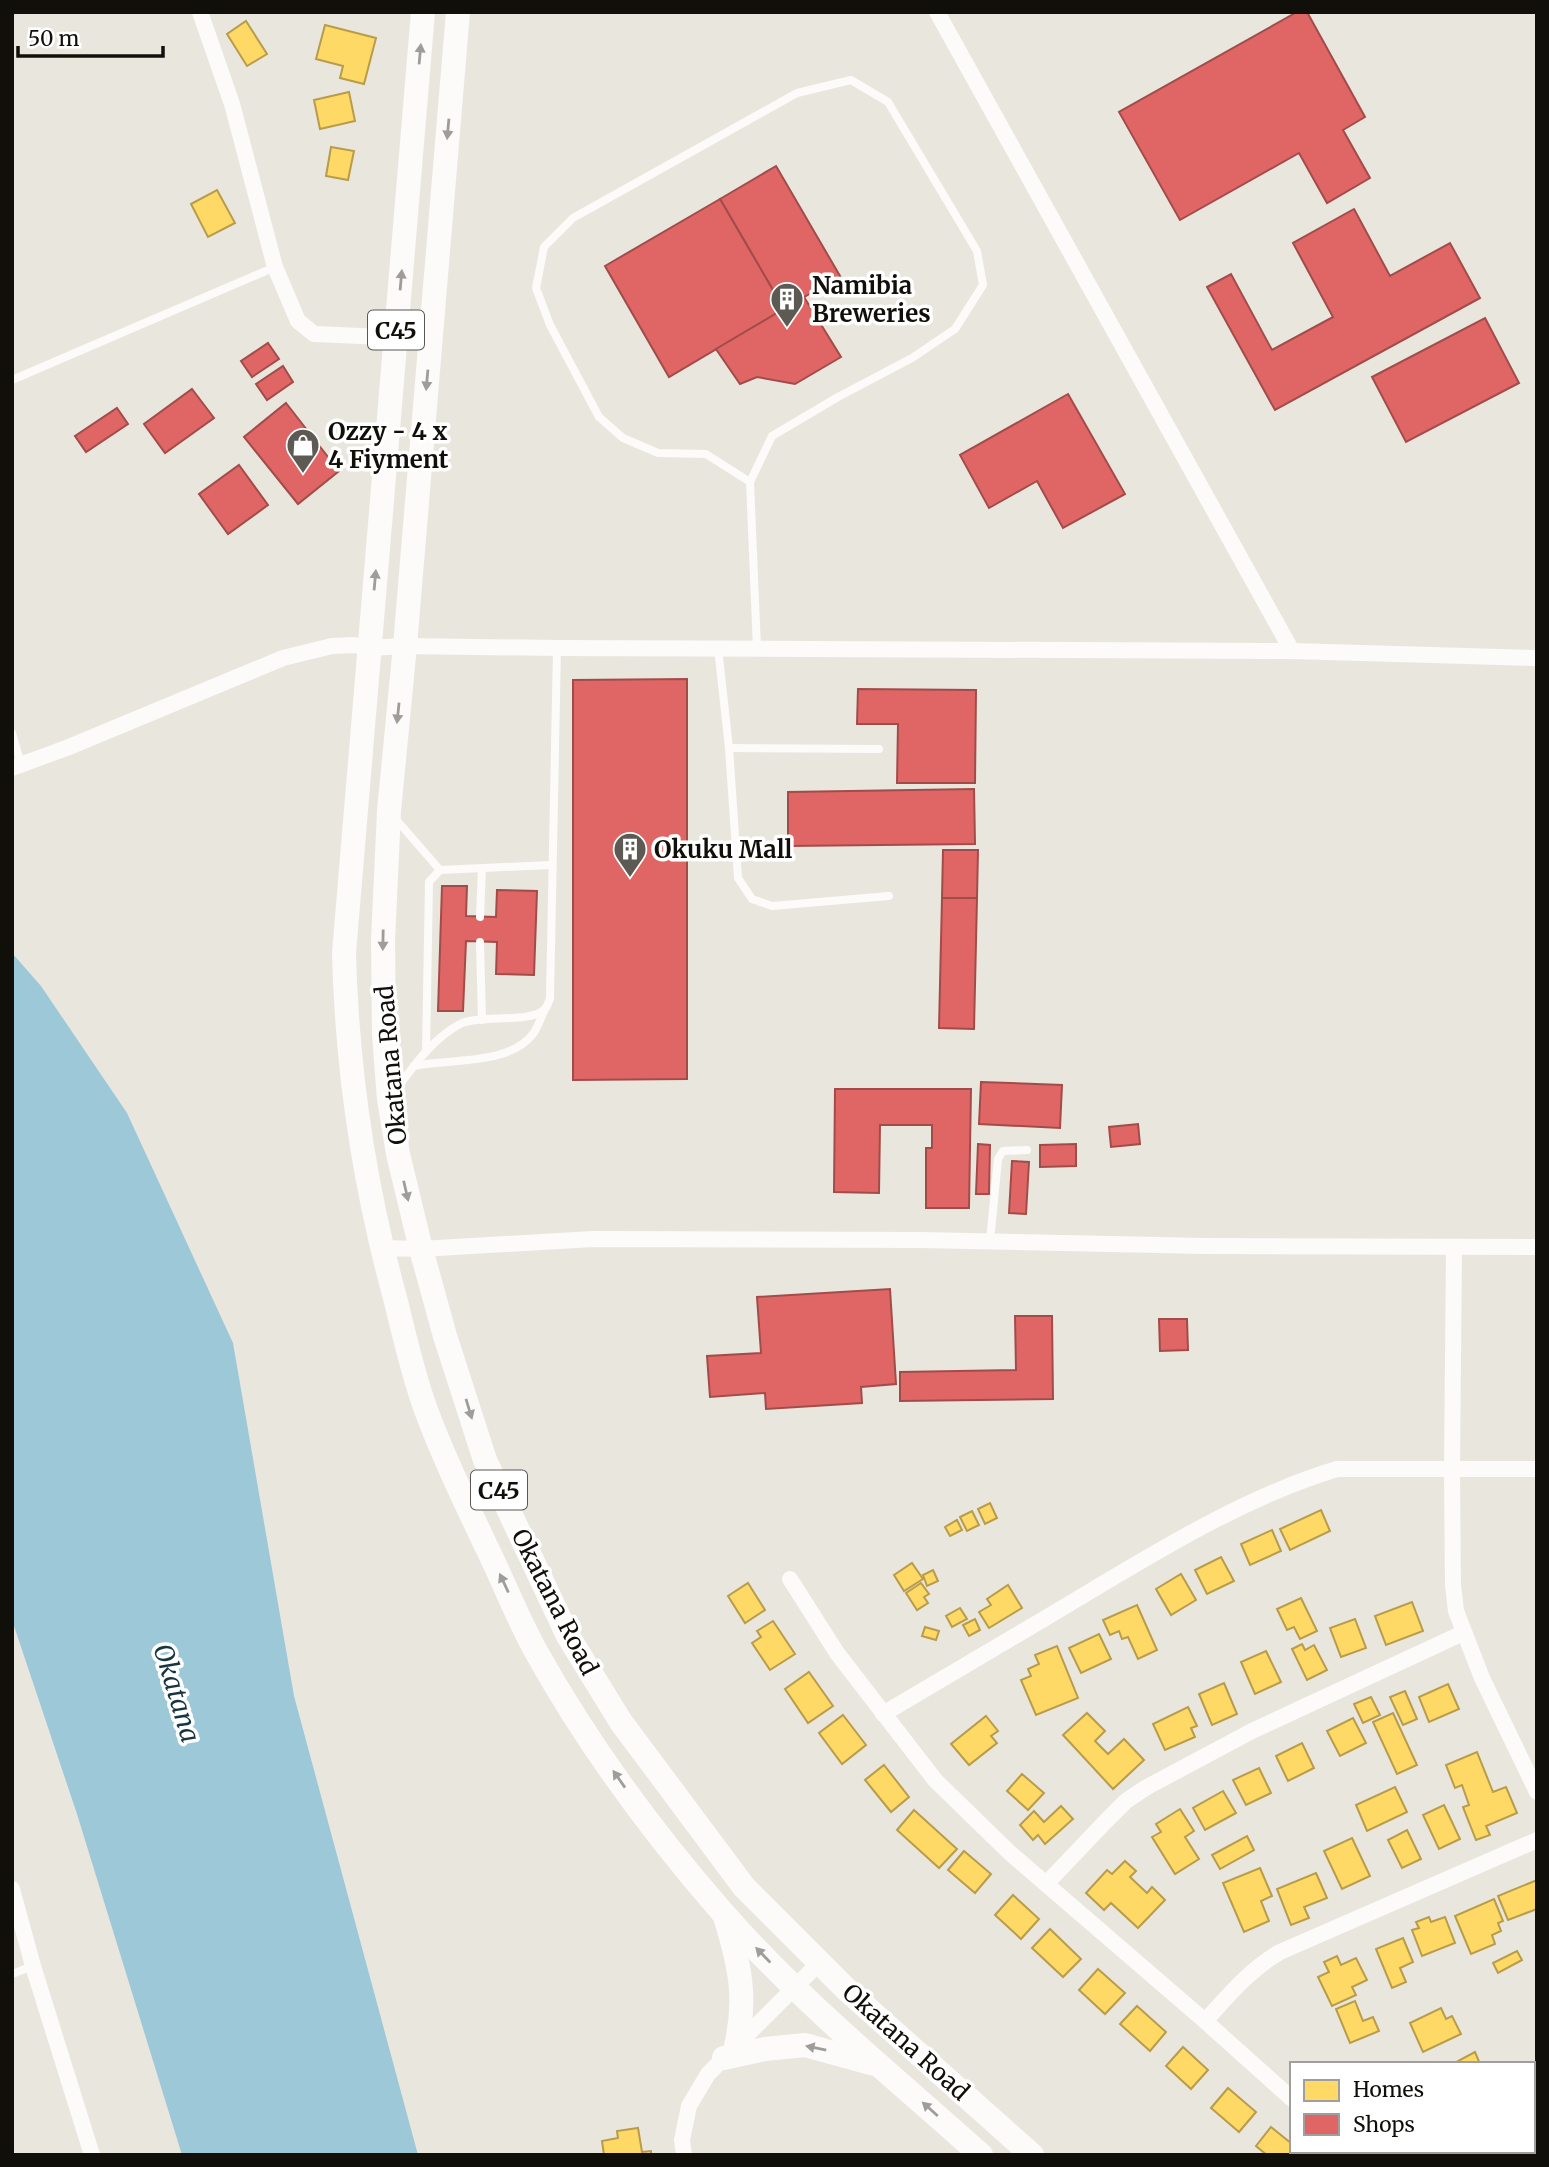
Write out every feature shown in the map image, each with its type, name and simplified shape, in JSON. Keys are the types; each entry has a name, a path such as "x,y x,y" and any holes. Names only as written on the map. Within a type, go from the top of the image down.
{"main road":[{"name":"C45","path":"369,648 423,12"},
{"name":"C45","path":"405,646 458,12"},
{"name":"Okatana Road","path":"405,646 388,811 383,941 384,1034 389,1099 398,1154 421,1250 445,1336 485,1460 568,1636 621,1722 744,1887 819,1963 1032,2155"},
{"name":"Okatana Road","path":"369,648 344,965 353,1093 357,1129 381,1248 407,1351 426,1409 452,1473 537,1653 592,1741 647,1818 723,1913 794,1987 824,2017 981,2155"},
{"path":"723,1913 738,1958 743,2001 730,2052 805,2045 881,2066"}],"street":[{"path":"200,12 232,104 275,267 298,321 314,334 430,339"},
{"path":"937,12 1292,651"},
{"path":"17,766 283,658 332,646 1292,651 1537,658"},
{"path":"381,1248 421,1250 593,1239 1537,1247"},
{"path":"1454,1247 1453,1585 1463,1633 1530,1759 1537,1791"},
{"path":"883,1714 1172,1543 1284,1487 1337,1469 1537,1469"},
{"path":"790,1579 837,1653 935,1780 975,1821 1290,2097"},
{"path":"1046,1884 1126,1801 1147,1787 1252,1731 1463,1633"},
{"path":"1205,2021 1242,1979 1259,1964 1280,1952 1537,1840"},
{"path":"12,1889 92,2155"},
{"path":"684,2155 682,2140 689,2106 708,2074 819,1963"}],"lane":[{"path":"750,482 706,454 658,453 622,438 600,417 550,325 536,288 544,247 573,218 797,93 851,80 888,102 977,251 983,285 955,329 912,358 772,436 750,482 757,648"},
{"path":"12,380 275,267"},
{"path":"414,1066 436,1061 503,1055 533,1034 550,999 557,648"},
{"path":"718,648 729,748 738,878 752,899 772,906 889,896"},
{"path":"12,733 17,766"},
{"path":"729,748 879,749"},
{"path":"388,811 440,870"},
{"path":"426,1052 429,882 440,870 551,865"},
{"path":"480,917 482,868"},
{"path":"480,942 482,1020"},
{"path":"389,1099 426,1052 444,1034 462,1023 534,1015 545,1009"},
{"path":"990,1241 998,1159 1003,1151 1027,1150"},
{"path":"12,1974 33,1966"}],"water":[{"name":"Okatana","path":"12,953 41,986 127,1113 233,1343 294,1696 418,2155 182,2155 77,1814 12,1620"}],"building: Homes":[{"path":"246,21 267,54 247,66 227,34"},
{"path":"325,25 376,38 364,84 340,78 343,66 316,59"},
{"path":"349,92 355,121 320,129 314,100"},
{"path":"331,147 354,151 348,180 326,176"},
{"path":"217,190 235,223 208,237 191,204"},
{"path":"990,1503 997,1518 985,1524 978,1509"},
{"path":"1321,1510 1330,1531 1290,1550 1280,1529"},
{"path":"972,1511 979,1525 967,1531 960,1517"},
{"path":"957,1520 962,1530 950,1536 945,1527"},
{"path":"1272,1530 1281,1551 1250,1565 1241,1544"},
{"path":"1221,1557 1234,1581 1207,1594 1195,1570"},
{"path":"912,1563 923,1579 904,1591 894,1575"},
{"path":"933,1570 938,1581 927,1586 923,1575"},
{"path":"1181,1574 1196,1600 1171,1615 1156,1589"},
{"path":"748,1583 765,1610 745,1623 728,1596"},
{"path":"921,1583 929,1594 924,1597 928,1603 917,1610 906,1593"},
{"path":"1008,1585 1022,1608 989,1628 979,1612 991,1605 987,1599"},
{"path":"1301,1598 1317,1631 1300,1639 1294,1627 1287,1630 1277,1609"},
{"path":"1412,1602 1423,1631 1386,1645 1375,1616"},
{"path":"1137,1605 1157,1650 1138,1659 1128,1637 1122,1639 1119,1631 1110,1635 1103,1620"},
{"path":"960,1608 967,1619 952,1627 946,1616"},
{"path":"975,1619 980,1630 969,1636 963,1625"},
{"path":"1355,1619 1366,1648 1341,1657 1330,1628"},
{"path":"773,1621 795,1654 770,1670 752,1643 761,1637 757,1631"},
{"path":"925,1627 939,1631 936,1640 922,1636"},
{"path":"1099,1634 1111,1659 1081,1673 1069,1648"},
{"path":"1302,1644 1305,1650 1314,1645 1327,1670 1307,1680 1292,1649"},
{"path":"1057,1646 1078,1698 1036,1715 1021,1680 1031,1676 1028,1669 1039,1664 1035,1655"},
{"path":"1266,1651 1281,1682 1255,1694 1241,1662"},
{"path":"809,1672 833,1706 808,1723 785,1689"},
{"path":"1224,1683 1237,1714 1212,1725 1199,1694"},
{"path":"1448,1684 1459,1709 1429,1722 1419,1697"},
{"path":"1405,1691 1417,1719 1403,1725 1390,1697"},
{"path":"1371,1697 1380,1715 1363,1723 1354,1704"},
{"path":"1188,1707 1197,1726 1191,1728 1195,1737 1165,1750 1153,1724"},
{"path":"1087,1713 1105,1731 1095,1741 1108,1754 1124,1739 1144,1760 1113,1789 1063,1735"},
{"path":"1393,1713 1417,1765 1397,1774 1373,1722"},
{"path":"843,1715 866,1745 842,1764 819,1733"},
{"path":"986,1716 998,1731 991,1736 997,1743 969,1765 951,1744"},
{"path":"1353,1718 1366,1743 1340,1756 1327,1731"},
{"path":"1302,1743 1314,1768 1288,1781 1276,1756"},
{"path":"1477,1752 1493,1792 1506,1787 1517,1813 1486,1826 1490,1835 1476,1840 1463,1807 1469,1805 1462,1785 1455,1788 1446,1765"},
{"path":"884,1765 909,1797 891,1812 865,1780"},
{"path":"1259,1768 1271,1793 1246,1805 1233,1780"},
{"path":"1022,1774 1044,1793 1028,1810 1007,1791"},
{"path":"1395,1787 1407,1812 1367,1831 1356,1805"},
{"path":"1223,1791 1236,1813 1205,1830 1193,1808"},
{"path":"1444,1805 1460,1839 1439,1849 1423,1815"},
{"path":"1061,1806 1073,1819 1045,1844 1038,1835 1033,1840 1020,1825 1034,1811 1044,1822"},
{"path":"1180,1809 1194,1831 1185,1837 1199,1859 1175,1874 1152,1837 1161,1832 1156,1824"},
{"path":"914,1810 957,1849 939,1868 897,1830"},
{"path":"1407,1830 1421,1859 1402,1868 1388,1840"},
{"path":"1247,1836 1254,1850 1220,1869 1212,1855"},
{"path":"1352,1838 1370,1876 1342,1889 1324,1851"},
{"path":"964,1851 991,1874 975,1893 948,1870"},
{"path":"1125,1861 1136,1871 1130,1877 1147,1893 1152,1887 1165,1900 1138,1928 1111,1903 1104,1910 1086,1893 1107,1870 1112,1874"},
{"path":"1260,1868 1272,1896 1261,1901 1269,1921 1244,1932 1223,1883"},
{"path":"1316,1873 1327,1898 1304,1907 1309,1918 1291,1925 1277,1889"},
{"path":"1537,1880 1537,1909 1508,1920 1498,1896"},
{"path":"1013,1895 1039,1919 1021,1939 995,1915"},
{"path":"1494,1899 1503,1921 1498,1923 1501,1931 1492,1935 1495,1944 1471,1954 1455,1916"},
{"path":"1429,1917 1431,1922 1445,1917 1455,1943 1422,1956 1412,1930 1419,1928 1416,1922"},
{"path":"1050,1929 1081,1959 1063,1977 1032,1948"},
{"path":"1403,1938 1413,1962 1400,1968 1406,1982 1392,1988 1376,1949"},
{"path":"1517,1951 1522,1960 1498,1973 1493,1963"},
{"path":"1337,1956 1341,1965 1356,1958 1367,1980 1352,1987 1356,1995 1332,2006 1318,1977 1329,1972 1324,1962"},
{"path":"1098,1969 1125,1993 1105,2014 1079,1990"},
{"path":"1355,2001 1363,2021 1373,2017 1379,2031 1350,2043 1336,2009"},
{"path":"1137,2006 1166,2032 1150,2051 1120,2024"},
{"path":"1441,2008 1446,2019 1452,2016 1461,2034 1423,2052 1410,2023"},
{"path":"1183,2047 1208,2070 1191,2089 1166,2066"},
{"path":"1475,2052 1479,2062 1459,2062"},
{"path":"1228,2088 1256,2112 1239,2132 1211,2108"},
{"path":"1271,2127 1290,2142 1290,2153 1267,2155 1256,2146"},
{"path":"638,2128 642,2152 651,2151 651,2155 604,2155 602,2141 618,2138 617,2131"}],"building: Shops":[{"path":"1297,12 1307,12 1365,117 1343,130 1370,178 1327,203 1299,153 1180,220 1119,112"},
{"path":"776,166 840,276 784,309 720,199"},
{"path":"720,199 784,309 669,377 605,266"},
{"path":"1354,209 1390,276 1450,243 1480,298 1275,410 1207,287 1231,274 1272,350 1333,317 1293,243"},
{"name":"Namibia Breweries","path":"804,297 841,357 795,384 757,377 740,384 716,349"},
{"path":"1485,318 1519,383 1406,442 1372,377"},
{"path":"268,343 279,359 252,377 241,361"},
{"path":"283,366 293,382 267,400 256,384"},
{"path":"192,389 214,418 165,453 144,424"},
{"path":"1068,394 1125,494 1063,528 1037,481 989,508 960,455"},
{"path":"286,403 339,471 298,504 244,437"},
{"path":"117,408 128,424 86,452 75,436"},
{"path":"239,465 268,505 228,534 199,494"},
{"name":"Okuku Mall","path":"687,679 687,1079 573,1080 573,680"},
{"path":"858,689 976,690 975,783 897,783 898,724 857,724"},
{"path":"974,789 975,844 788,846 788,792"},
{"path":"943,850 978,850 977,898 942,898"},
{"path":"442,886 467,886 466,916 496,917 497,890 537,891 534,975 496,974 497,942 466,941 463,1011 438,1011"},
{"path":"942,898 977,898 974,1029 939,1028"},
{"path":"981,1082 1062,1085 1060,1128 979,1124"},
{"path":"835,1089 971,1089 969,1208 926,1208 926,1148 932,1148 932,1125 880,1125 879,1193 834,1192"},
{"path":"1138,1124 1140,1144 1111,1147 1109,1127"},
{"path":"978,1144 990,1145 989,1194 976,1194"},
{"path":"1076,1144 1076,1166 1040,1167 1040,1145"},
{"path":"1012,1161 1029,1162 1026,1214 1009,1213"},
{"path":"890,1289 896,1384 861,1387 862,1403 766,1409 765,1393 710,1397 707,1356 761,1353 757,1297"},
{"path":"1015,1316 1052,1316 1053,1399 900,1401 900,1372 1016,1370"},
{"path":"1159,1319 1187,1319 1188,1350 1160,1351"}],"place":[{"name":"Namibia Breweries","path":"787,329"},
{"name":"Ozzy - 4 x 4 Fiyment","path":"303,475"},
{"name":"Okuku Mall","path":"630,879"}]}
